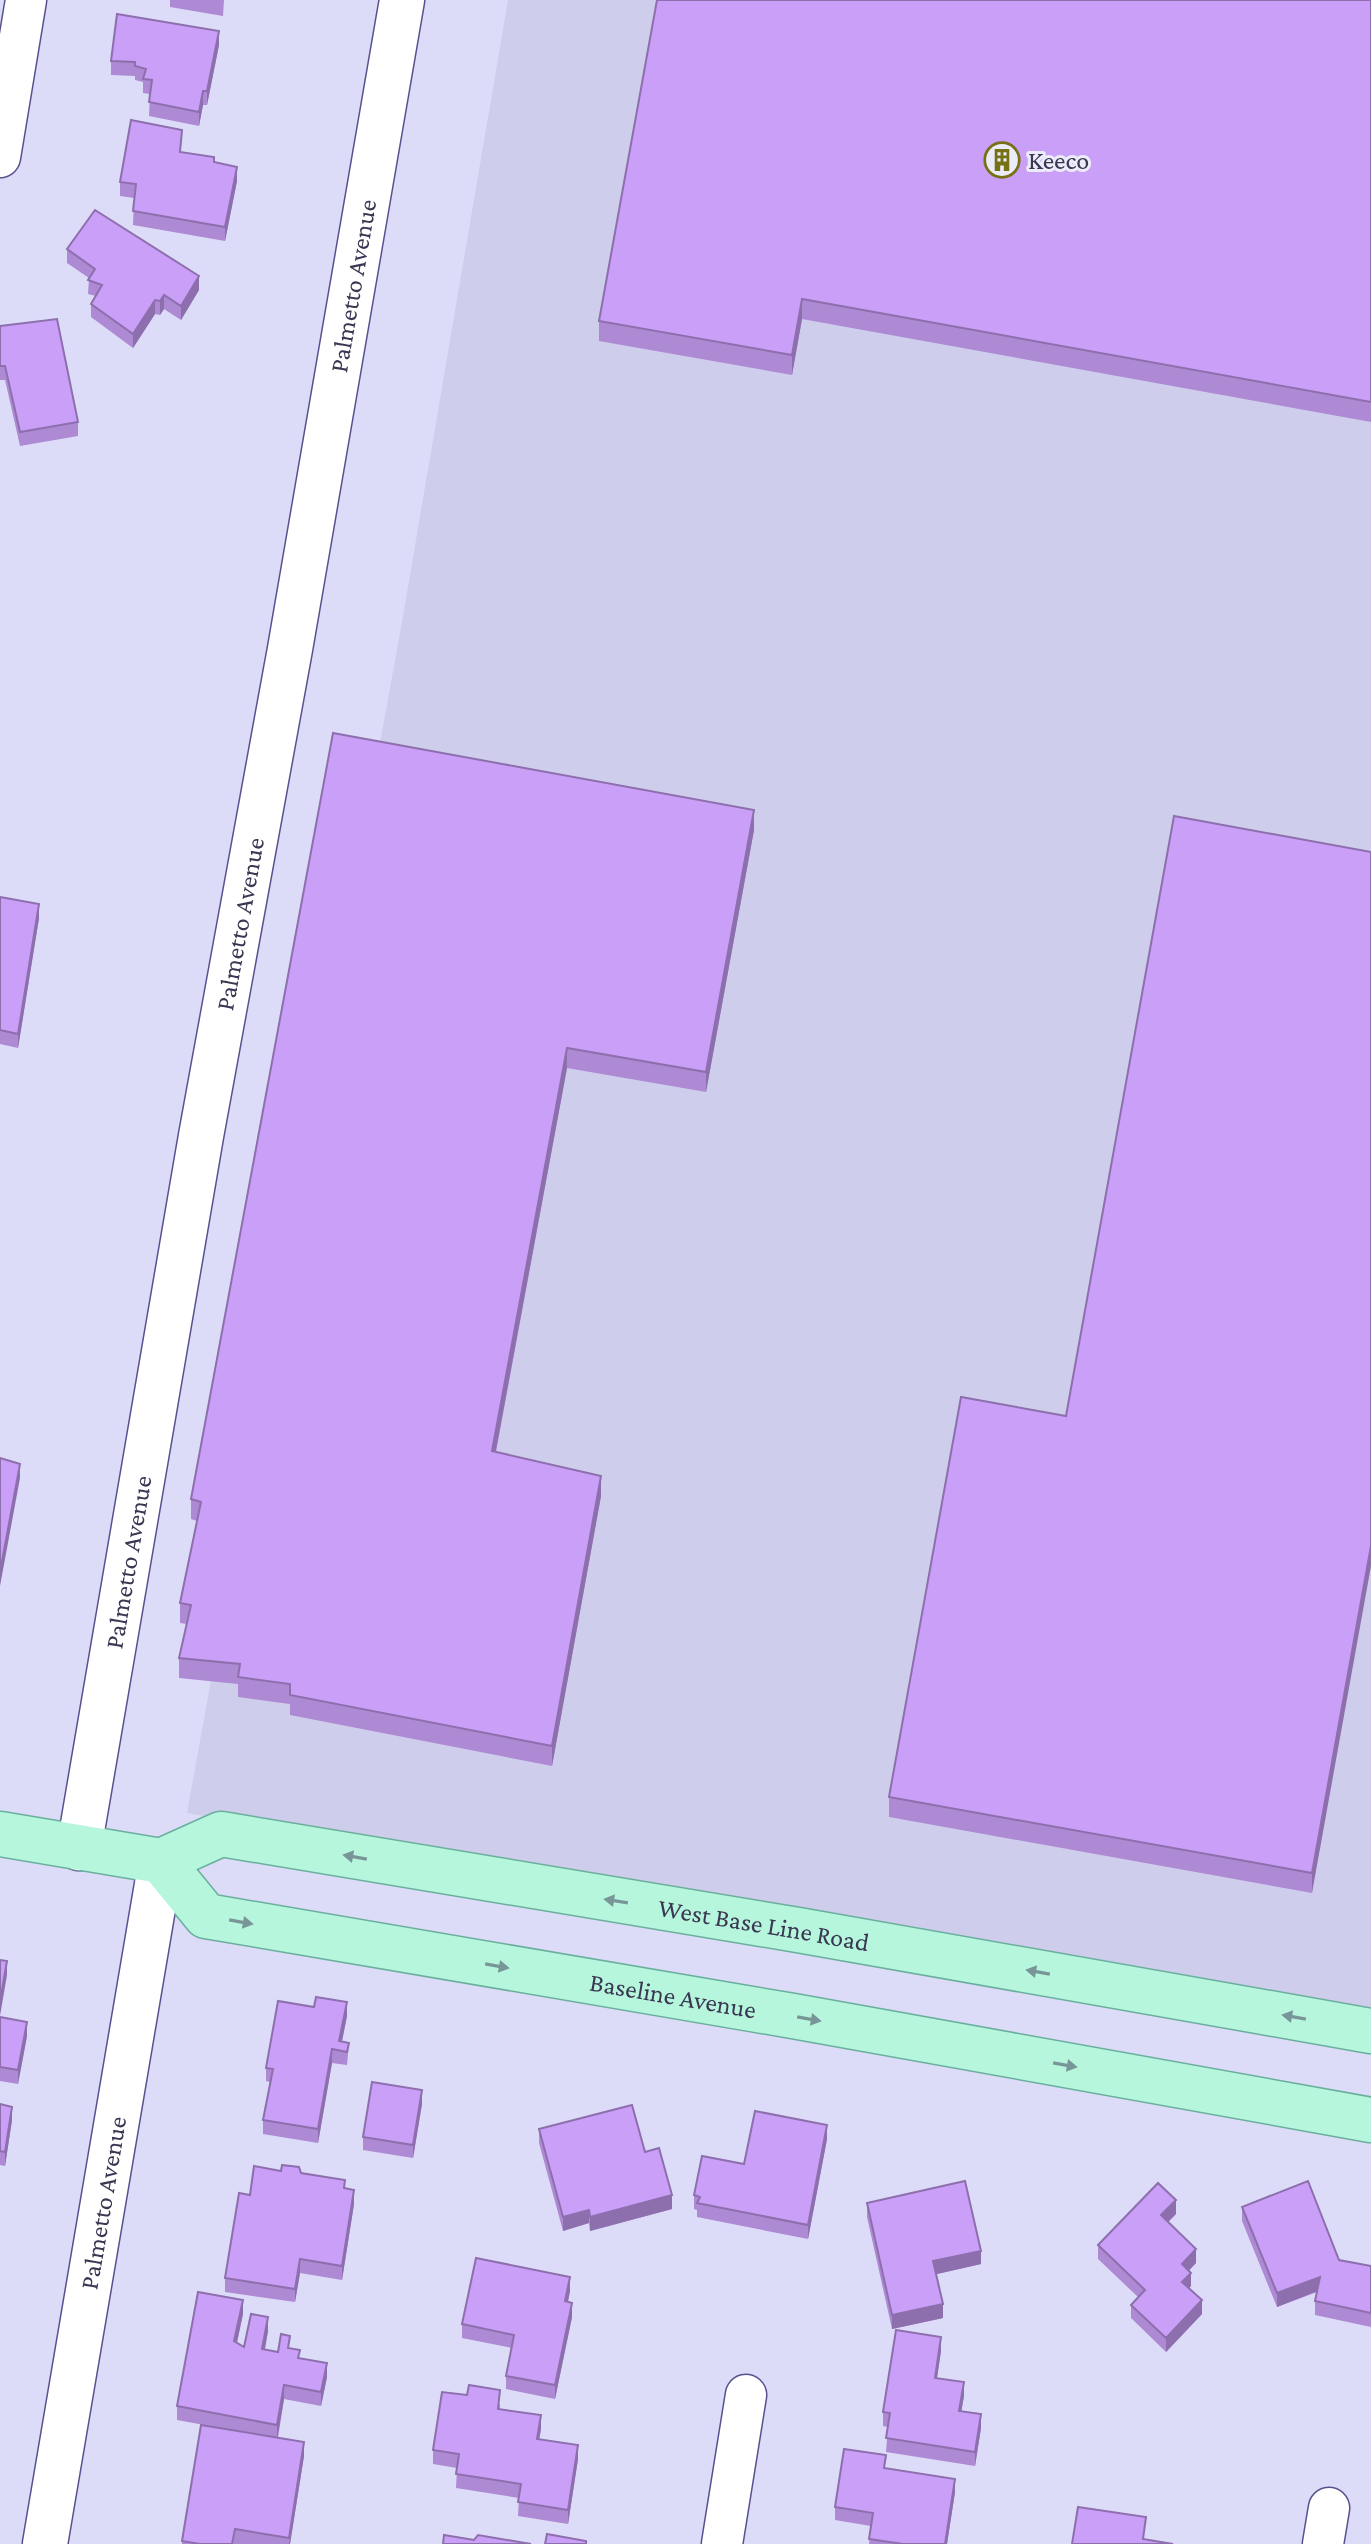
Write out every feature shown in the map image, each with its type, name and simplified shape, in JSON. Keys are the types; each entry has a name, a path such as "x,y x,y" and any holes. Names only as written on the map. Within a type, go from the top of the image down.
{"main road":[{"path":"0,1834 161,1861"},
{"name":"West Base Line Road","path":"161,1861 221,1834 814,1932 1371,2031"},
{"name":"Baseline Avenue","path":"161,1861 206,1916 793,2016 1371,2120"}],"street":[{"path":"0,157 26,0"},
{"name":"Palmetto Avenue","path":"79,1848 201,1136 290,649 402,0"},
{"name":"Palmetto Avenue","path":"45,2544 161,1861"},
{"path":"722,2544 746,2395"}],"shaded area":[{"path":"508,0 1371,0 1371,2017 187,1813 403,616"}],"building":[{"name":"Keeco","path":"657,0 1371,0 1371,402 802,299 792,355 599,321"},
{"path":"117,14 219,31 207,91 203,91 199,112 149,102 152,80 143,79 146,69 135,66 135,62 111,61"},
{"path":"131,120 182,130 180,152 214,157 214,162 237,167 225,227 133,211 136,184 120,182"},
{"path":"95,210 199,276 181,306 164,295 160,301 155,300 133,334 91,304 102,285 88,280 95,269 67,249"},
{"path":"57,319 78,422 20,432 5,366 0,366 0,326"},
{"path":"333,733 754,810 706,1072 567,1048 492,1451 601,1476 552,1746 290,1695 290,1684 238,1677 240,1664 179,1658 191,1605 180,1603 201,1502 191,1499"},
{"path":"1174,816 1371,852 1371,1546 1312,1873 889,1797 961,1397 1066,1416"},
{"path":"0,897 39,904 18,1034 0,1030"},
{"path":"0,1458 20,1464 0,1572"},
{"path":"0,1960 7,1961 0,2002"},
{"path":"316,1997 347,2002 339,2041 349,2043 347,2052 332,2049 318,2129 263,2120 273,2069 266,2068 278,2001 314,2007"},
{"path":"0,2017 27,2022 18,2070 0,2067"},
{"path":"372,2082 422,2090 413,2145 363,2137"},
{"path":"0,2104 12,2107 5,2152 0,2151"},
{"path":"632,2105 645,2152 659,2148 672,2195 590,2217 589,2210 563,2217 539,2129"},
{"path":"755,2111 827,2125 808,2225 697,2203 700,2197 694,2195 702,2156 744,2164"},
{"path":"282,2165 299,2167 301,2173 345,2180 344,2188 354,2190 342,2266 300,2259 295,2289 225,2278 239,2193 250,2195 254,2166 281,2171"},
{"path":"965,2181 981,2251 933,2261 943,2304 892,2315 867,2203"},
{"path":"1308,2181 1339,2260 1371,2266 1371,2313 1315,2301 1320,2277 1277,2293 1242,2207"},
{"path":"1158,2183 1176,2200 1161,2215 1196,2249 1182,2264 1191,2273 1182,2282 1202,2300 1166,2338 1131,2305 1145,2290 1098,2245"},
{"path":"476,2258 570,2277 565,2301 572,2303 555,2385 506,2376 514,2335 462,2324"},
{"path":"198,2292 243,2300 234,2341 244,2347 251,2314 268,2317 262,2349 278,2352 281,2334 290,2336 288,2348 300,2350 298,2358 327,2363 321,2392 284,2385 277,2425 177,2406"},
{"path":"896,2330 941,2337 935,2378 964,2382 959,2411 981,2414 975,2452 886,2438 890,2413 883,2412"},
{"path":"469,2385 500,2390 498,2409 541,2415 537,2439 578,2445 568,2510 518,2502 521,2484 456,2474 459,2454 433,2450 442,2392 467,2395"},
{"path":"201,2425 304,2442 289,2538 235,2529 232,2544 182,2541"},
{"path":"844,2449 886,2455 884,2468 955,2479 945,2544 903,2544 869,2539 873,2513 835,2507"},
{"path":"1078,2507 1146,2517 1143,2539 1173,2544 1072,2544"},
{"path":"547,2534 586,2541 586,2544 545,2544"},
{"path":"444,2535 474,2540 478,2535 531,2544 443,2544"}],"place":[{"name":"Keeco","path":"1002,160"}]}
